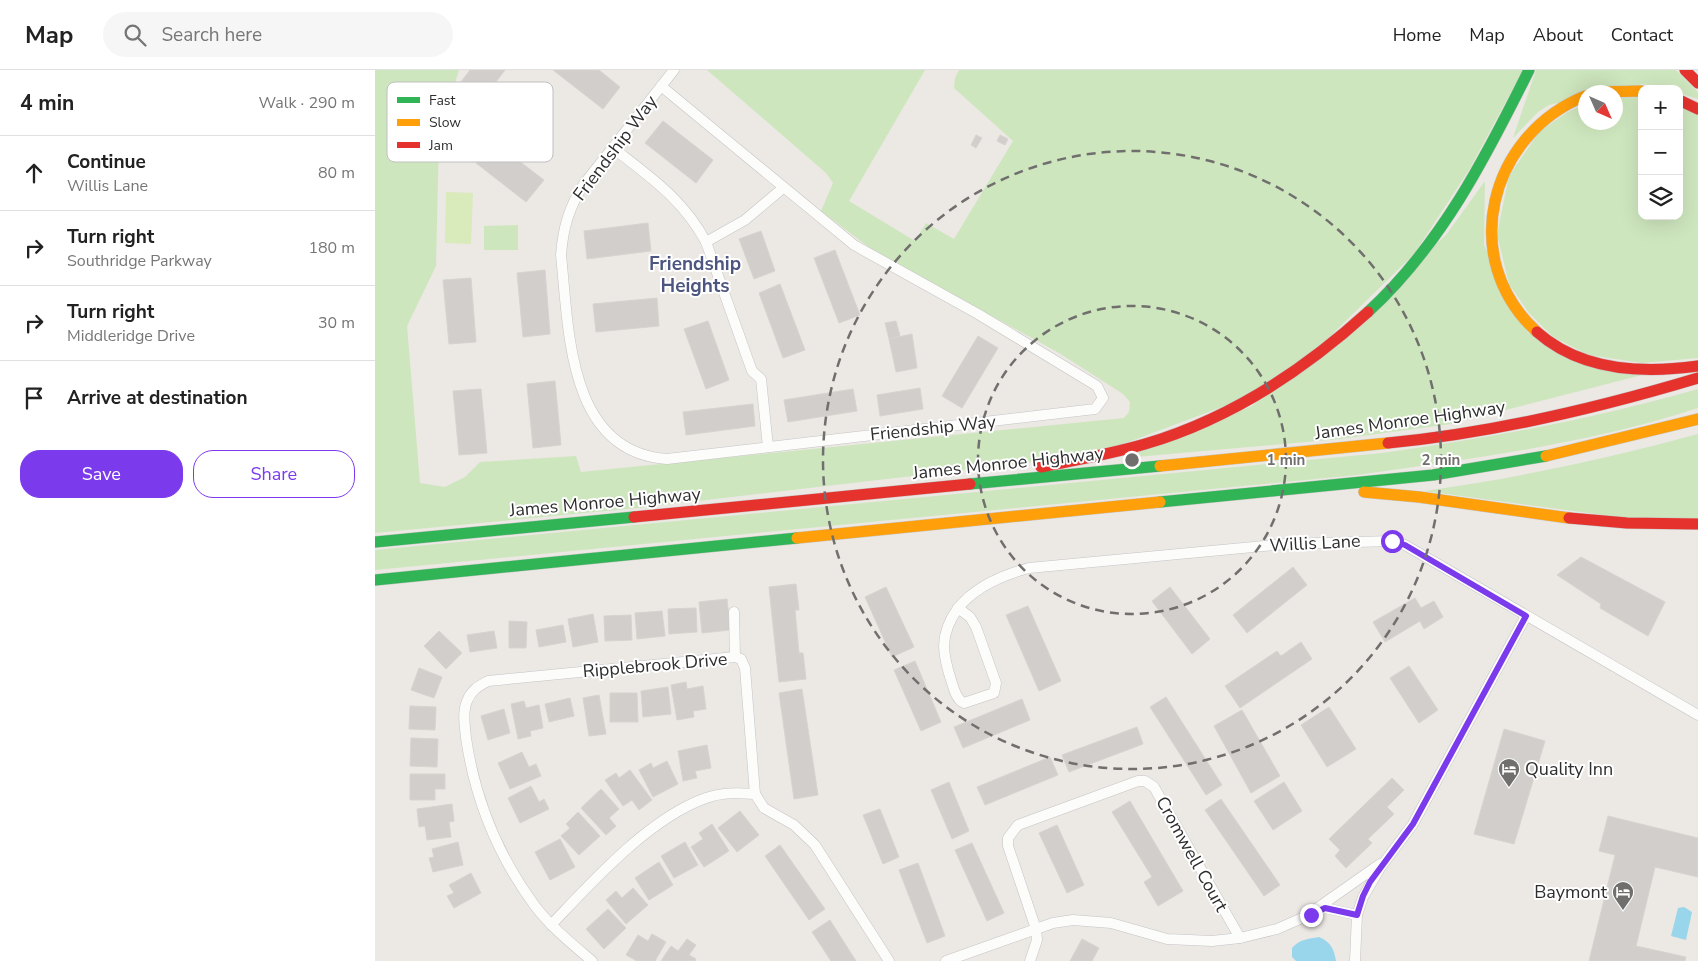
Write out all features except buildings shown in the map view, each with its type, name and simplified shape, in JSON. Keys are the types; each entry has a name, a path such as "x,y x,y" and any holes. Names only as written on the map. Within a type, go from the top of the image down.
{"main road":[{"path":"918,490 1120,452 1159,440 1234,408 1304,366 1368,313 1414,263 1470,184 1529,70"},
{"path":"1685,70 1698,83"},
{"path":"1623,90 1638,91"},
{"path":"1578,98 1544,118 1516,148 1505,167 1495,192 1490,231 1494,260 1501,282 1513,303 1532,326 1553,344 1573,355 1591,362 1634,369 1659,371 1698,366"},
{"path":"1683,102 1698,109"},
{"name":"James Monroe Highway","path":"375,542 1401,442 1564,414 1618,402 1698,378"},
{"path":"375,580 1302,490 1480,468 1539,458 1698,419"},
{"path":"1302,490 1387,493 1447,499 1583,520 1698,524"}],"street":[{"name":"Friendship Way","path":"661,86 853,245 1039,350 1097,386 1102,392 1103,398 1095,409 667,459 637,454 621,445 599,422 584,396 572,358 561,255 563,236 573,200 584,184 613,148 661,86 674,70"},
{"path":"613,148 669,192 688,213 706,242 752,371 761,379 768,447"},
{"path":"706,242 745,220 783,188"},
{"name":"Willis Lane","path":"958,608 975,592 992,581 1029,568 1285,544 1379,540 1405,545 1698,714"},
{"path":"958,608 970,617 976,627 997,683 994,694 963,703 960,701 954,688 943,651 947,628 958,608"},
{"path":"734,612 735,657"},
{"path":"1355,961 1357,915 1363,896 1370,882 1413,824 1526,616"},
{"name":"Ripplebrook Drive","path":"592,961 551,925 520,884 495,838 483,810 470,764 464,710 471,693 483,684 498,679 735,657 741,659 745,668 755,794"},
{"name":"Cromwell Court","path":"1035,929 1008,846 1008,838 1012,830 1027,822 1137,781 1145,781 1155,786 1239,938"},
{"path":"551,925 601,873 658,825 706,798 726,793 755,794 764,808 794,825 815,845 889,961"},
{"path":"1300,919 1389,857"},
{"path":"946,961 1035,929 1073,920 1111,923 1167,940 1212,941 1239,938 1277,929 1325,908 1357,915"},
{"path":"1030,961 1037,940 1035,929"}],"green space":[{"path":"375,70 459,70 455,82 387,82 387,162 438,162 436,266 407,326 420,483 445,487 465,477 480,462 576,456 581,472 1124,418 1129,412 1130,402 1123,394 1059,353 874,251 821,211 833,183 826,173 707,70 925,70 849,201 915,241 926,223 954,239 1013,141 954,88 955,78 959,70 1523,70 1469,170 1414,254 1316,350 1238,401 1094,455 638,508 375,533"},
{"path":"1536,70 1676,70 1698,92 1698,99 1683,94 1683,85 1643,84 1623,88 1623,85 1578,85 1578,99 1549,105 1538,112 1513,138"},
{"path":"1638,97 1638,220 1683,220 1683,107 1698,114 1698,358 1642,363 1589,355 1553,337 1529,313 1509,284 1497,234 1509,176 1539,132 1566,113 1578,107 1578,130 1623,130 1623,98"},
{"path":"1485,181 1484,245 1528,333 1646,374 1451,424 1340,439 1136,457 1134,453 1252,406 1446,235"},
{"path":"446,192 473,193 471,244 445,243"},
{"path":"518,225 518,250 484,250 484,226"},
{"path":"1698,389 1698,408 1656,421 1529,449 1357,475 375,570 375,550 1382,453 1541,427 1620,410"},
{"path":"1698,434 1698,519 1633,519 1424,491 1562,467"}],"water":[{"path":"1684,907 1692,912 1686,940 1671,936 1678,908"},
{"path":"1319,937 1331,946 1336,961 1296,961 1292,957 1292,948 1298,943"}],"traffic: fast":[{"path":"1368,312 1394,286 1440,229 1496,135 1529,70"},
{"path":"1160,502 1433,475 1546,456"},
{"path":"970,484 1160,466"},
{"path":"375,542 634,517"},
{"path":"375,580 797,538"}],"traffic: slow":[{"path":"1623,91 1638,91"},
{"path":"1537,332 1512,302 1497,270 1492,236 1495,201 1507,169 1526,139 1552,114 1578,100"},
{"path":"1546,456 1698,419"},
{"path":"1160,466 1388,443"},
{"path":"1364,492 1419,497 1569,518"},
{"path":"797,538 1160,502"}],"traffic: jam":[{"path":"1685,70 1698,83"},
{"path":"1683,102 1698,109"},
{"path":"1041,467 1132,448 1176,434 1207,421 1236,407 1291,373 1318,354 1368,312"},
{"path":"1537,332 1554,345 1573,355 1613,367 1655,370 1698,366"},
{"path":"1388,443 1467,433 1545,418 1698,378"},
{"path":"634,517 970,484"},
{"path":"1569,518 1627,523 1698,524"}],"place":[{"name":"Quality Inn","path":"1509,788"},
{"name":"Baymont","path":"1623,911"}],"district":[{"name":"Friendship Heights","path":"695,275"}],"route":[{"path":"1311,915 1325,908 1357,915 1370,882 1413,824 1526,616 1405,545 1392,541"}]}
